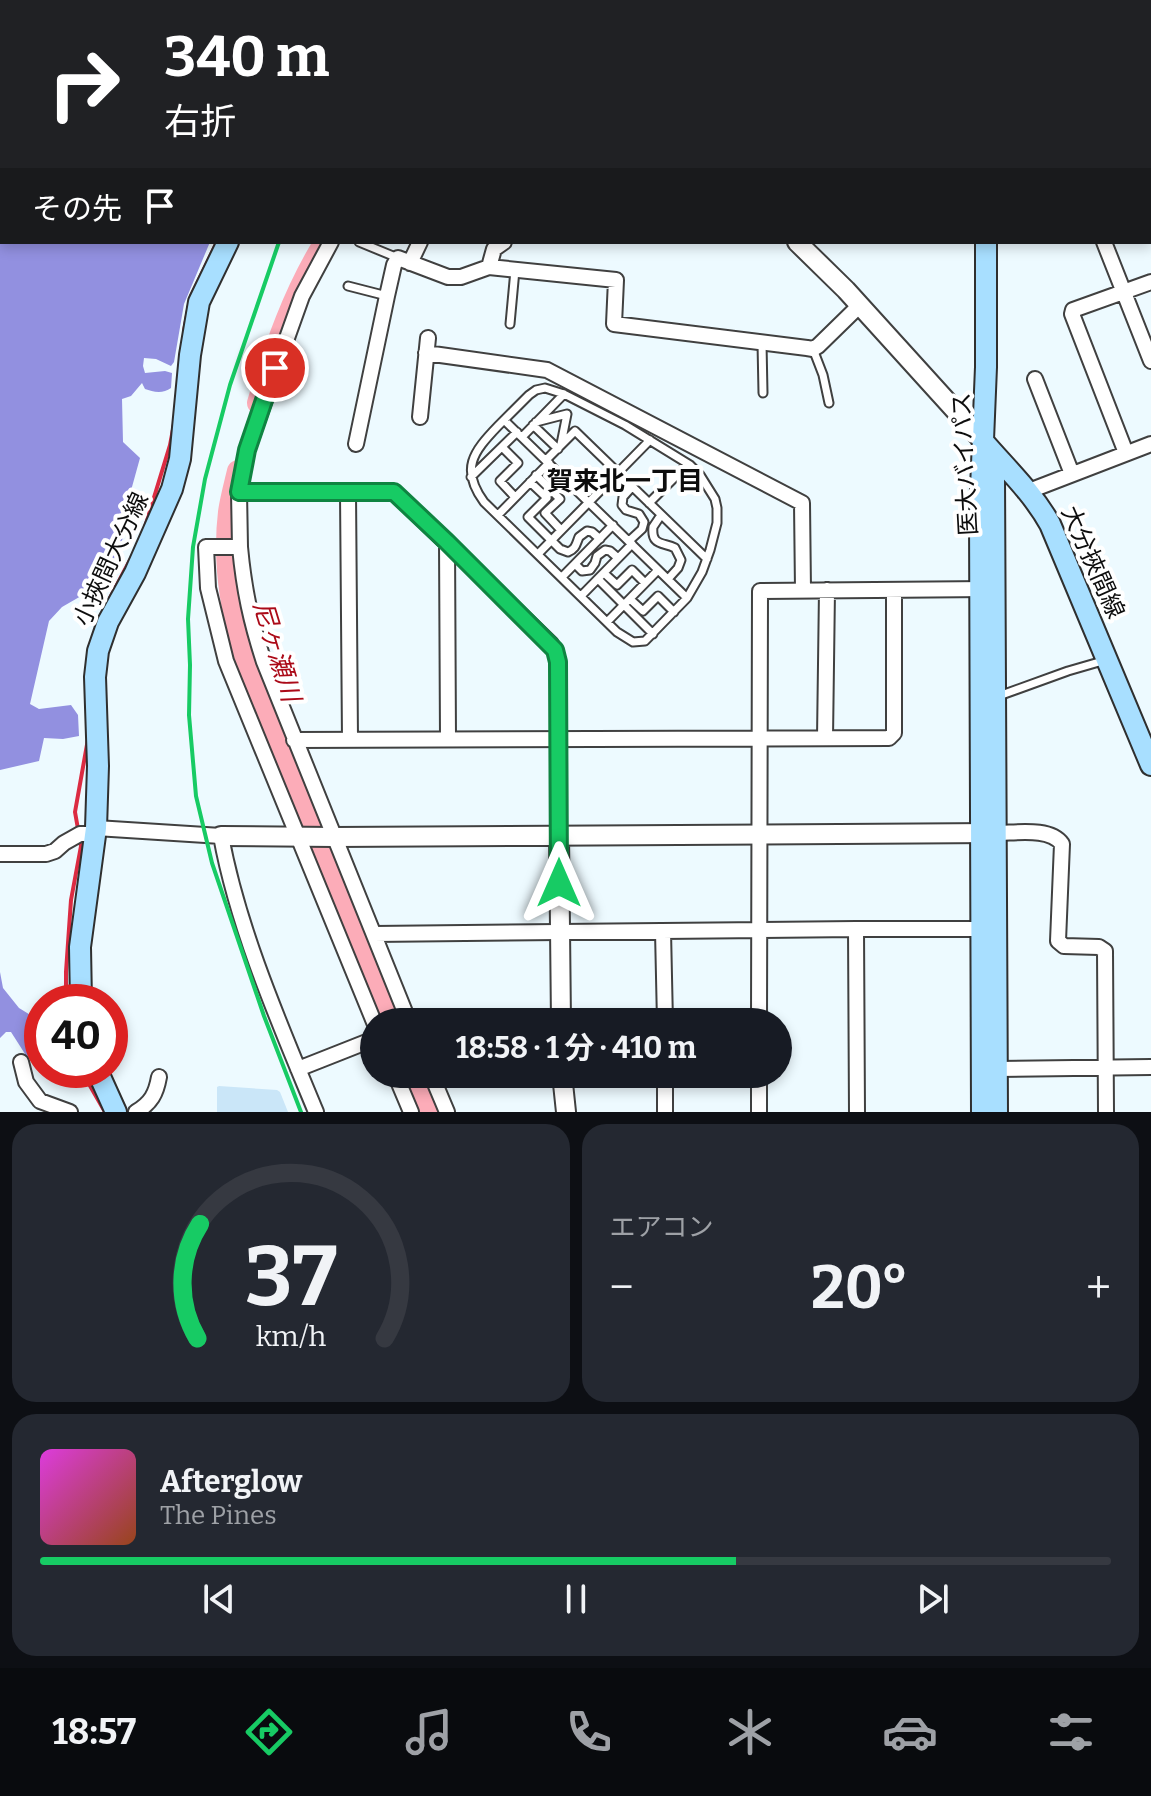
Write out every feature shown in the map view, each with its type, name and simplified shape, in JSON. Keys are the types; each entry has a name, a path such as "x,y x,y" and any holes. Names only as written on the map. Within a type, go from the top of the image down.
{"main road":[{"name":"小挾間大分線","path":"79,984 80,947 96,831 98,766 95,677 98,651 108,622 135,573 172,489 180,459 196,313 202,293 227,244"},
{"name":"医大バイパス","path":"986,244 989,833 997,1112"},
{"name":"大分挾間線","path":"987,445 1029,491 1043,512 1151,765"},
{"name":"医大バイパス","path":"982,1112 981,929 996,697 988,589"},
{"path":"105,1088 116,1112"}],"street":[{"path":"330,244 302,296 247,450 239,492 236,547 251,622 270,681 331,837 403,1008"},
{"path":"356,444 394,265 404,260 418,244"},
{"path":"489,267 494,249 501,244"},
{"path":"799,244 860,305 987,445"},
{"path":"1105,244 1151,361"},
{"path":"404,260 454,278 489,267 616,280 614,324 813,349 860,305"},
{"path":"1126,453 1072,314 1073,310 1151,282"},
{"path":"420,417 427,346 547,370 802,503 803,590"},
{"path":"1035,379 1072,474"},
{"path":"1029,491 1151,444"},
{"path":"239,492 394,492 555,650 558,662 561,1008"},
{"path":"348,493 350,739"},
{"path":"447,542 448,739"},
{"path":"236,547 206,547 208,588 226,661 302,836 369,1008"},
{"path":"759,1008 760,591 988,589"},
{"path":"825,738 827,590"},
{"path":"294,740 889,738 894,733 894,590"},
{"path":"0,854 46,854 80,834 96,831 331,837 1050,833 1062,844 1058,941 1064,946 1099,947 1105,951 1106,1112"},
{"path":"221,836 245,929 316,1112"},
{"path":"856,929 857,1112"},
{"path":"374,934 981,929"},
{"path":"663,931 665,1008"},
{"path":"298,1069 360,1045"},
{"path":"21,1062 26,1082 40,1101 70,1112"},
{"path":"997,1069 1151,1067"},
{"path":"136,1112 147,1106 154,1097 159,1077"},
{"path":"401,1088 411,1112"},
{"path":"437,1088 447,1112"},
{"path":"563,1088 566,1112"},
{"path":"665,1088 665,1112"},
{"path":"759,1088 759,1112"}],"lane":[{"path":"364,244 404,260"},
{"path":"510,324 515,270"},
{"path":"348,286 387,296"},
{"path":"762,343 763,393"},
{"path":"813,349 829,403"},
{"path":"548,388 650,440 696,470 711,490 717,508 717,523 697,583 687,598 645,641 633,642 621,636 476,491 471,466 478,449 504,420 529,395 548,388"},
{"path":"471,477 502,447 535,424 564,394"},
{"path":"535,424 567,414 559,448"},
{"path":"504,420 687,598"},
{"path":"535,424 559,448"},
{"path":"498,515 575,431 707,559"},
{"path":"538,554 650,440"},
{"path":"502,447 518,463 500,481 515,497"},
{"path":"649,503 688,464"},
{"path":"533,478 560,499 545,513 561,530"},
{"path":"533,478 547,498 528,517 564,552 575,548 583,533 589,531 600,539"},
{"path":"581,596 642,529 644,522 639,514 626,510 622,505 623,497 632,487"},
{"path":"661,515 653,527 653,536 658,543 675,548 680,557 680,565 668,579"},
{"path":"562,577 613,525"},
{"path":"575,564 582,571 590,570 597,556 605,550 618,558"},
{"path":"601,576 617,585 632,570 645,583"},
{"path":"607,622 658,570"},
{"path":"601,576 653,634"},
{"path":"627,602 643,611 658,596 674,612"},
{"path":"996,697 1108,660"}],"shaded area":[{"path":"0,244 209,244 184,304 174,362 171,366 156,359 144,358 145,373 172,373 171,388 155,392 145,389 142,383 131,396 122,399 123,442 140,458 127,505 132,508 126,531 113,561 95,588 62,607 49,621 30,704 39,709 71,705 78,715 79,736 44,738 39,761 0,770"},
{"path":"0,972 3,988 24,1011 24,1052 11,1032 0,1038"},
{"path":"219,1086 277,1090 288,1112 217,1112"}],"waterway":[{"path":"191,296 216,244"},
{"name":"尼ヶ瀬川","path":"258,403 286,320 324,244"},
{"path":"184,331 189,305"},
{"path":"145,527 174,424"},
{"name":"尼ヶ瀬川","path":"238,471 229,512 227,552 237,629 261,704 386,1008"},
{"path":"110,598 130,560"},
{"path":"66,984 71,900 81,846 75,812 88,739"},
{"path":"91,1088 105,1112"},
{"name":"尼ヶ瀬川","path":"419,1088 428,1112"}],"railway":[{"path":"278,244 230,385 205,479 193,547 188,619 189,715 196,796 212,863 264,1016 301,1112"}],"district":[{"name":"賀来北一丁目","path":"625,481"}],"route":[{"path":"275,368 247,450 239,492 394,492 555,650 558,662 559,883"}]}
